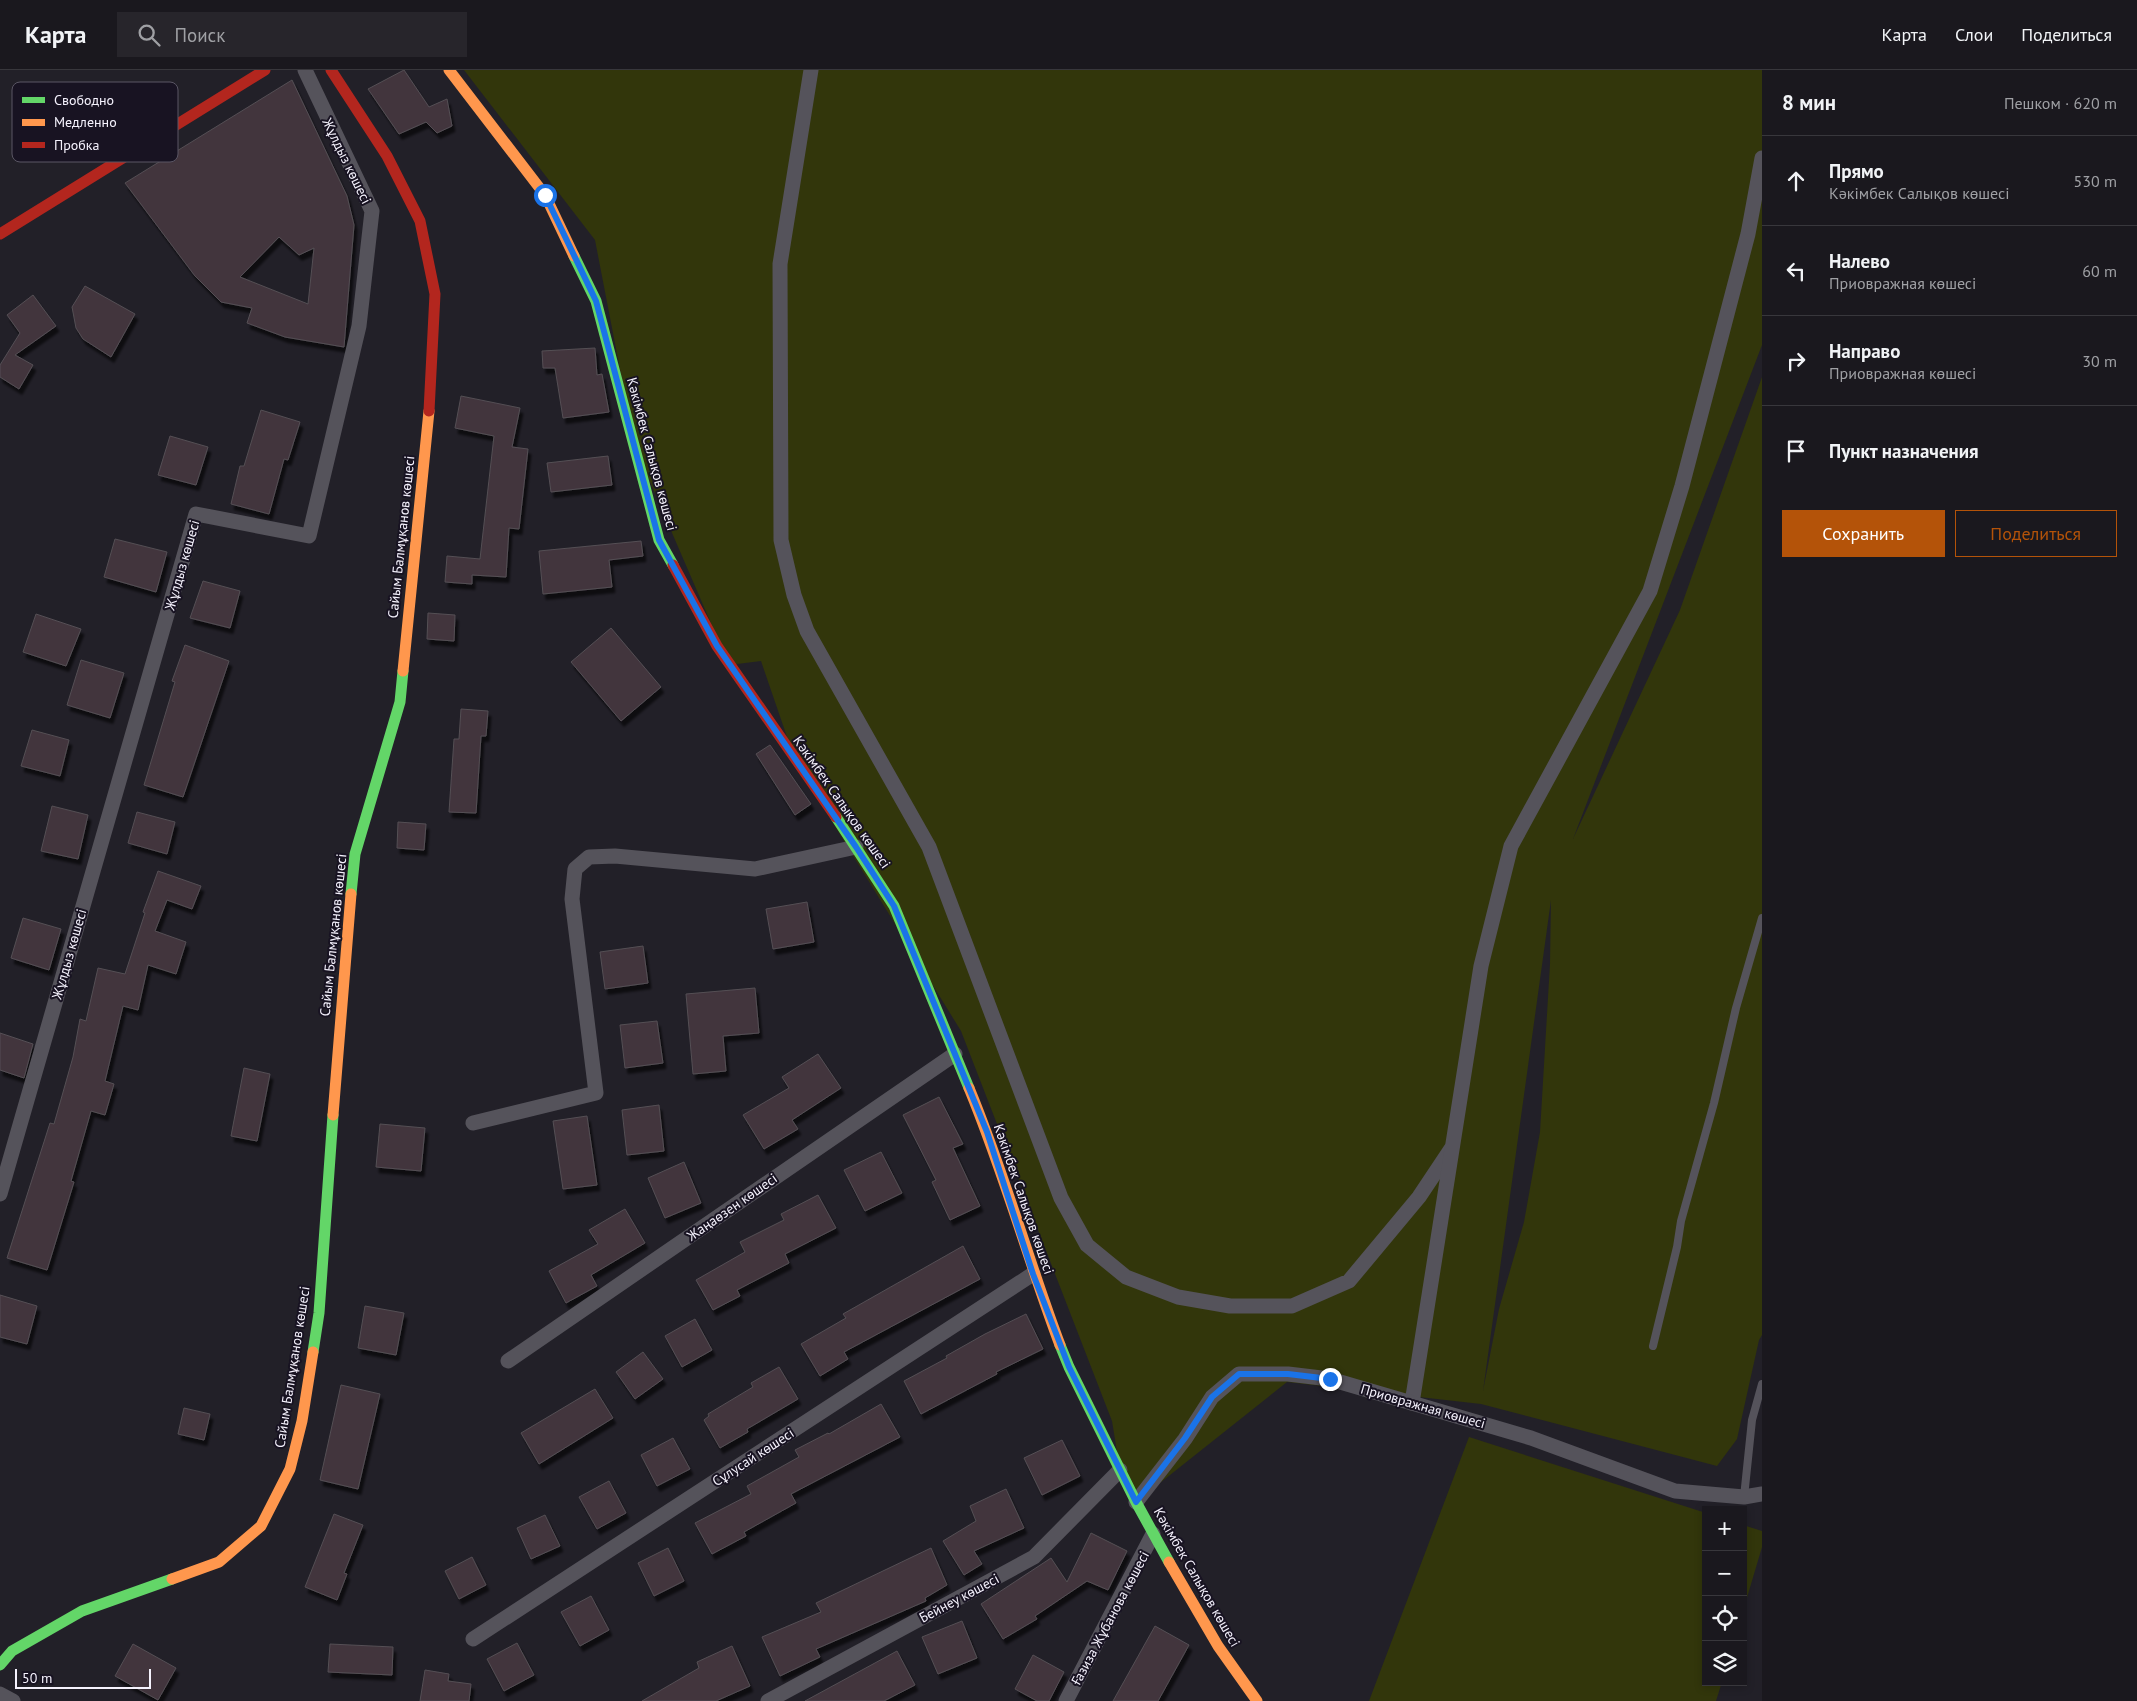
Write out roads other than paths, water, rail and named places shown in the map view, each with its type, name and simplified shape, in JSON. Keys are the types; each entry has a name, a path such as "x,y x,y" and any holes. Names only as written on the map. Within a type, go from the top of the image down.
{"street":[{"path":"178,124 265,70"},
{"name":"Жұлдыз көшесі","path":"0,1194 196,514 309,536 359,326 372,211 305,70"},
{"name":"Сайым Балмұқанов көшесі","path":"0,1665 12,1652 82,1611 219,1562 261,1526 290,1469 302,1421 319,1313 338,1041 355,854 400,702 428,422 435,294 420,220 387,156 331,70"},
{"name":"Кәкімбек Салықов көшесі","path":"449,70 545,195 596,301 659,540 717,646 856,847 894,906 987,1132 1033,1274 1069,1367 1136,1502 1154,1534 1218,1646 1257,1701"},
{"path":"811,70 780,264 781,540 783,550 794,595 807,631 930,847 1061,1198 1087,1245 1126,1277 1178,1297 1230,1306 1292,1306 1350,1281 1419,1196 1451,1149"},
{"path":"1412,1403 1481,966 1511,846 1650,591 1682,486 1743,253 1762,158"},
{"path":"0,234 116,162"},
{"path":"473,1123 596,1093 572,899 575,869 589,858 615,856 755,869 856,847"},
{"name":"Жаңаөзен көшесі","path":"508,1361 955,1054"},
{"name":"Сұлусай көшесі","path":"473,1639 1033,1274"},
{"name":"Приовражная көшесі","path":"1136,1502 1185,1438 1212,1397 1239,1374 1288,1374 1330,1379 1531,1438 1675,1491 1744,1497 1762,1494"},
{"name":"Бейнеу көшесі","path":"773,1700 1034,1557 1120,1470"},
{"name":"Ғазиза Жұбанова көшесі","path":"1066,1701 1154,1534"},
{"path":"0,1694 14,1701"}],"lane":[{"path":"1653,1346 1677,1247 1681,1221 1714,1103 1736,1008 1762,918"},
{"path":"1744,1497 1752,1420 1762,1384"}]}
